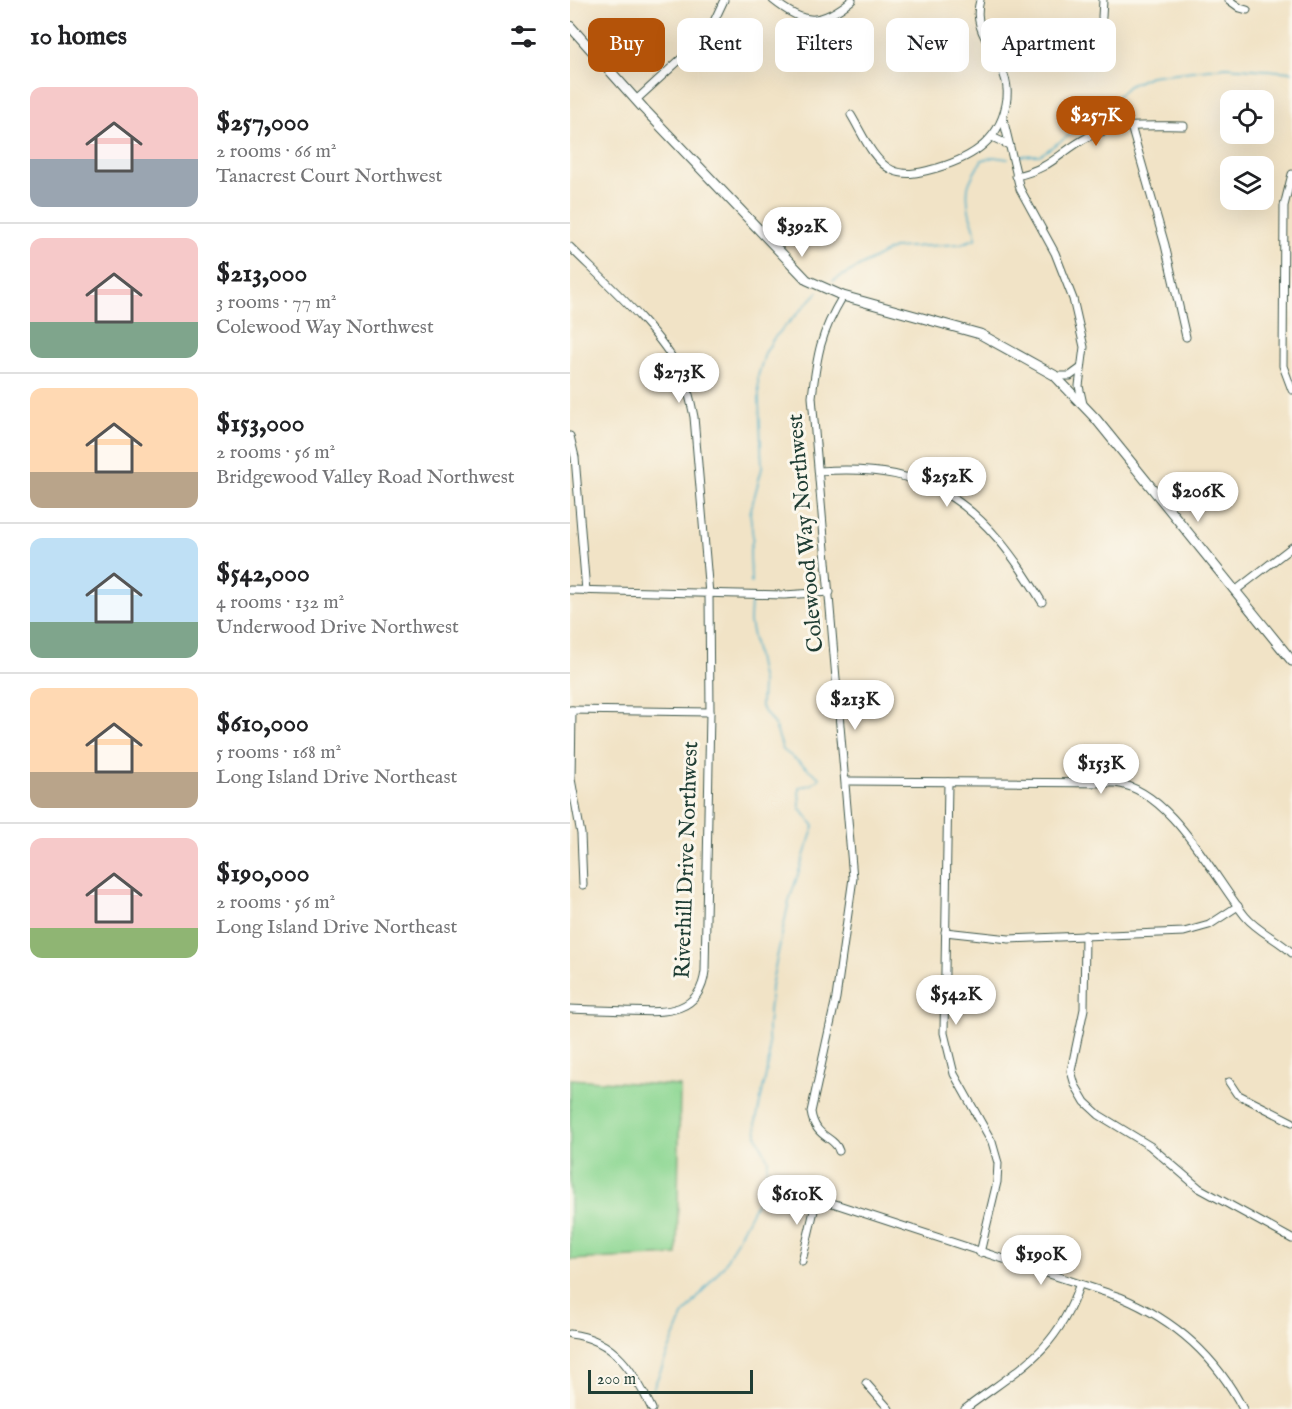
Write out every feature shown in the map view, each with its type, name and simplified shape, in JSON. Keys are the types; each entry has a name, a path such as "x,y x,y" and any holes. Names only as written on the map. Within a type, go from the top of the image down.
{"street":[{"path":"636,100 708,34 724,0"},
{"path":"773,0 797,17 816,20 837,12 852,0"},
{"path":"851,115 883,163 902,173 922,172 955,162 974,153 992,136 1003,118 1007,96 1005,75 998,57 983,38 977,19 980,0"},
{"path":"1102,17 1103,0"},
{"path":"1229,0 1247,10"},
{"path":"570,26 797,272 819,287 843,297 972,330 1012,349 1054,375 1083,404 1292,660"},
{"path":"1003,118 1016,176 1026,202 1068,281 1084,347 1079,386 1083,404"},
{"path":"1016,176 1048,166 1090,136 1131,126 1184,126"},
{"path":"1131,126 1165,245 1186,337"},
{"path":"992,136 1009,145"},
{"path":"1292,174 1284,206 1283,366 1292,390"},
{"name":"Riverhill Drive Northwest","path":"570,247 661,343 682,375 694,417 709,594 710,712 705,971 702,985 689,1003 669,1011 570,1010"},
{"name":"Colewood Way Northwest","path":"839,1152 836,1144 817,1130 811,1112 836,998 852,900 853,855 812,397 817,353 828,323 843,297"},
{"path":"1054,375 1070,376 1082,366"},
{"path":"570,436 575,457 586,591"},
{"path":"819,471 854,469 888,473 920,483 956,499 997,535 1042,602"},
{"path":"1235,591 1292,547"},
{"path":"570,590 709,594 830,592"},
{"path":"583,885 581,834 571,779 571,710 710,712"},
{"path":"847,781 1115,783 1134,787 1147,795 1189,837 1254,925 1292,953"},
{"path":"948,782 943,1023 945,1043 954,1074 992,1142 998,1163 997,1182 980,1253"},
{"path":"945,932 1009,939 1192,931 1209,925 1238,906"},
{"path":"1086,935 1084,1009 1071,1071 1075,1085 1085,1102 1099,1115 1150,1146 1198,1188 1292,1239"},
{"path":"1229,1082 1238,1094 1292,1122"},
{"path":"801,1261 817,1198 1127,1300 1170,1323 1209,1356 1225,1376 1243,1409"},
{"path":"965,1409 1035,1357 1055,1338 1065,1323 1079,1286"},
{"path":"570,1334 601,1342 622,1358 638,1380 652,1409"},
{"path":"866,1383 889,1409"}],"green space":[{"path":"570,1079 680,1086 677,1255 570,1260"}],"waterway":[{"path":"1016,156 1040,155 1092,120 1128,86 1150,76 1226,67 1292,72"},
{"path":"833,281 893,248 960,244 975,239 975,229 967,198 970,180 982,160 994,157 1008,159"},
{"path":"751,583 750,550 753,538 750,513 762,468 758,376 765,353 774,338 818,292"},
{"path":"653,1389 683,1316 724,1265 762,1192 768,1160 757,1136 756,1122 769,1060 768,1027 771,986 789,901 814,826 800,808 799,787 811,785 820,778 783,750 775,726 761,707 762,682 750,622 751,599"}]}
